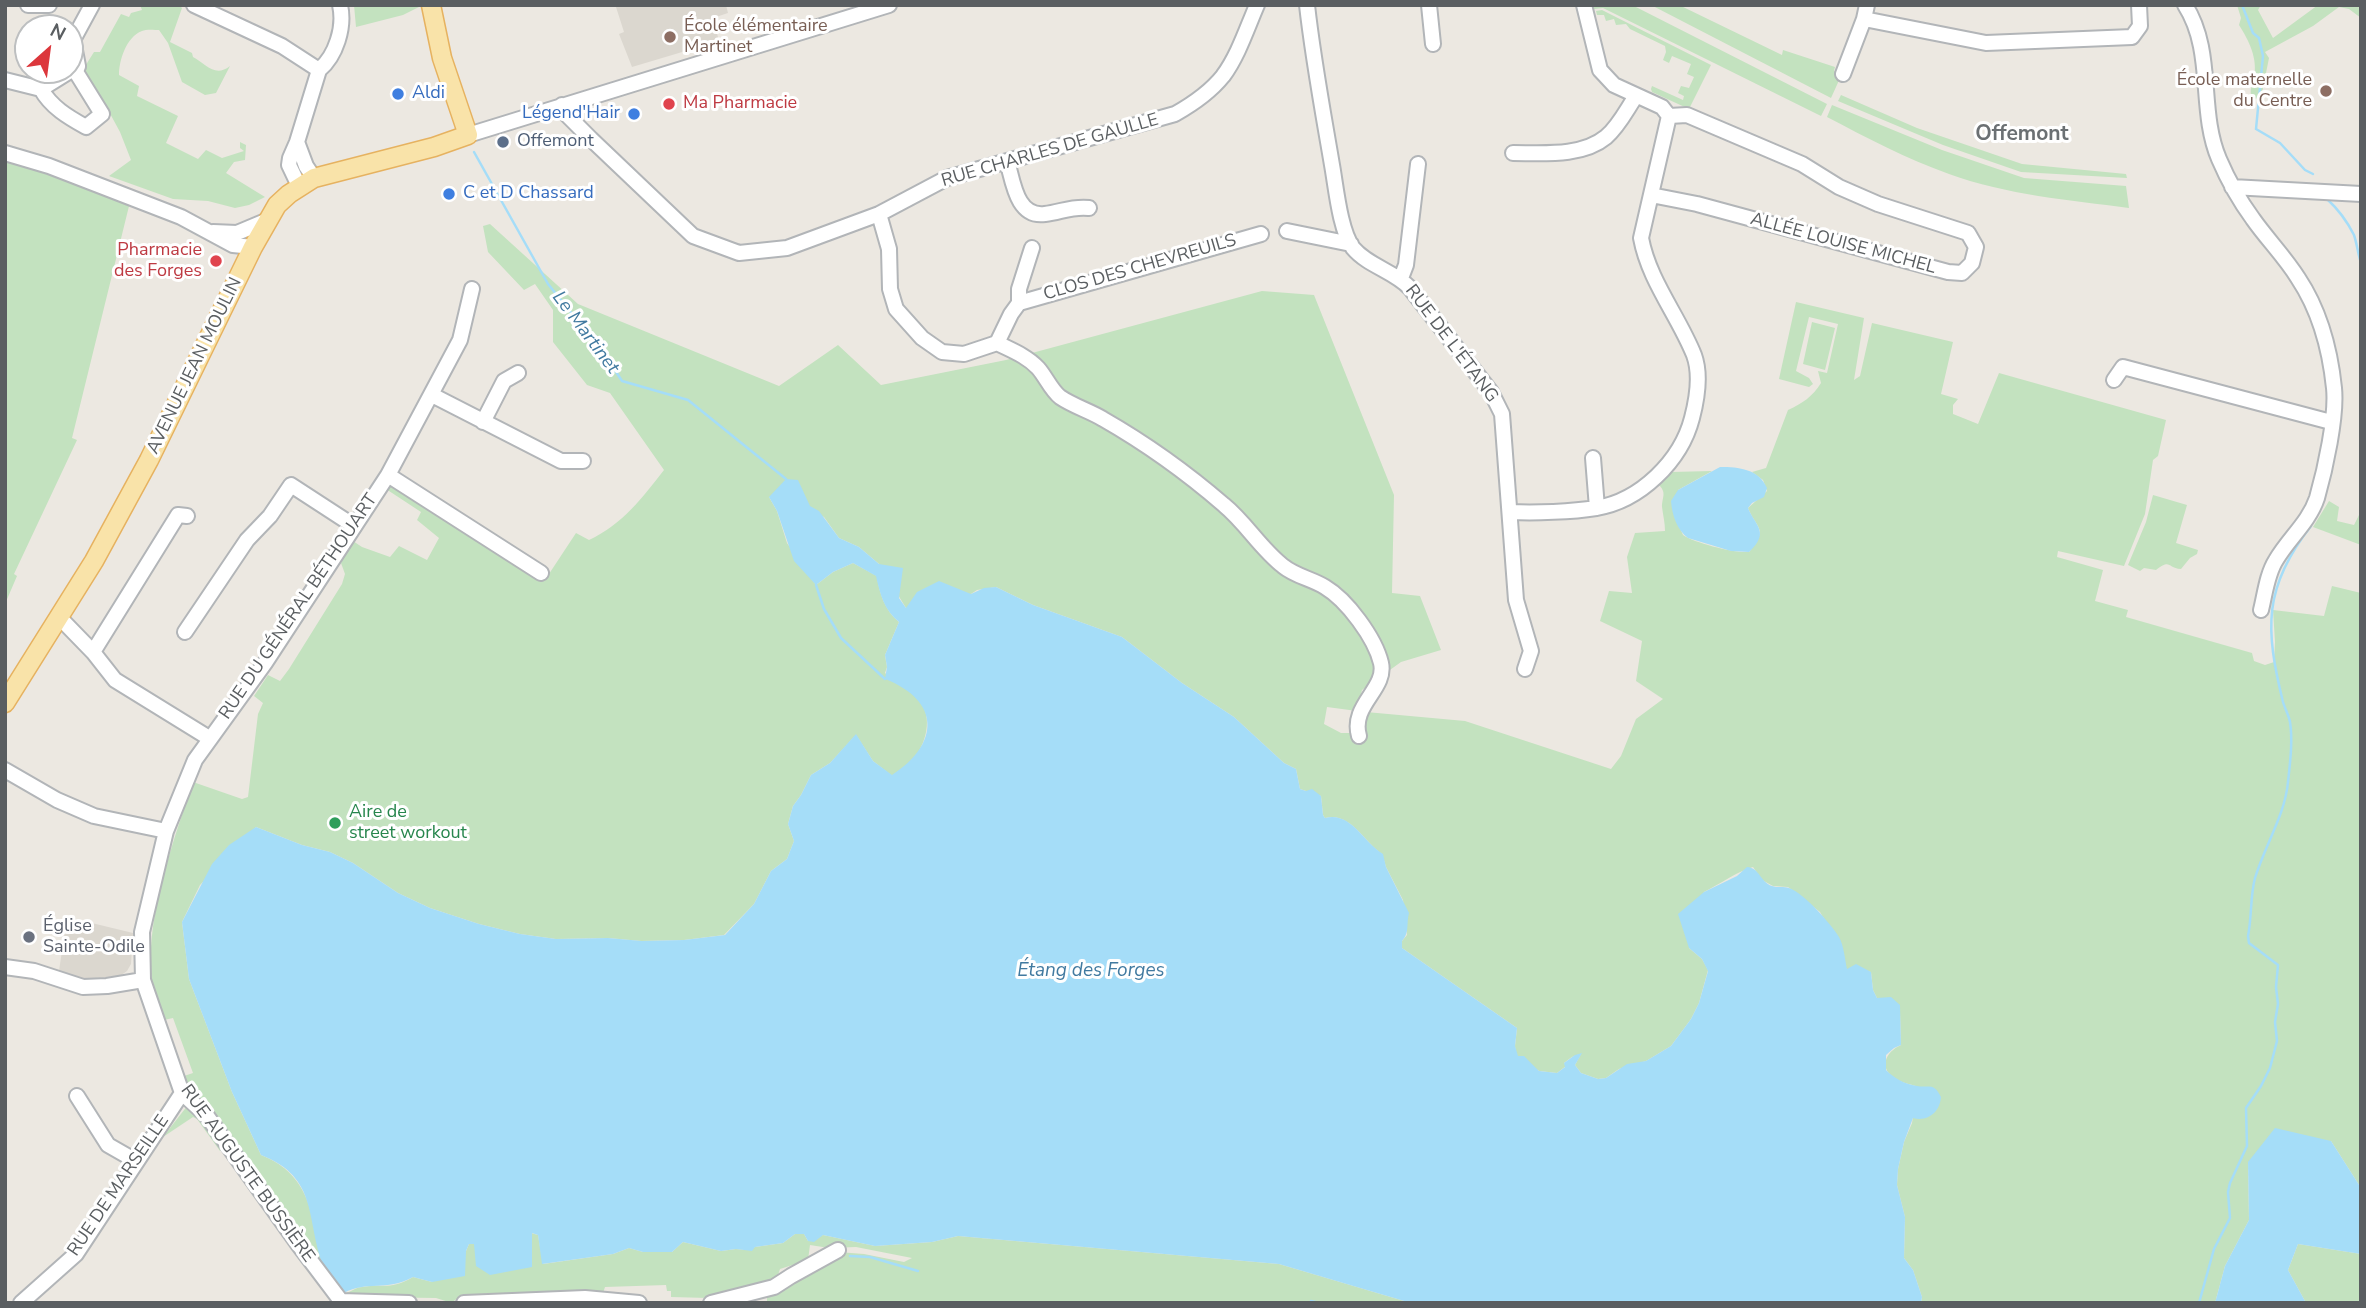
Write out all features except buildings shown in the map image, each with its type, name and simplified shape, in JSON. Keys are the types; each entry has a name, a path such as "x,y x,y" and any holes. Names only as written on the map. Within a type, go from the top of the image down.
{"main road":[{"path":"431,5 441,55 468,135"},
{"name":"AVENUE JEAN MOULIN","path":"5,703 94,561 149,460 253,247 277,205 307,182 468,135"}],"street":[{"path":"28,5 49,5"},
{"path":"194,5 282,46 319,70"},
{"path":"307,182 289,165 290,158 319,70 330,61 333,52 342,15 340,5"},
{"path":"468,135 888,5"},
{"name":"RUE CHARLES DE GAULLE","path":"562,105 566,114 693,236 738,253 787,248 879,214 947,178 1175,114 1190,105 1222,77 1257,5"},
{"path":"1307,5 1340,215 1351,244"},
{"path":"1429,5 1433,44"},
{"path":"1510,512 1597,508 1641,491 1664,468 1689,431 1698,395 1695,357 1645,258 1641,239 1670,116 1662,107 1614,85 1600,70 1584,5"},
{"path":"1843,74 1866,12 1986,43 2132,37 2140,26 2140,5"},
{"path":"2185,5 2202,43 2209,128 2213,145 2232,187 2253,220 2298,277 2314,304 2323,327 2334,390 2331,422 2316,500 2304,522 2275,562 2261,610"},
{"path":"5,79 41,89 47,99 86,127 102,114 83,84"},
{"path":"41,89 49,84"},
{"path":"1513,153 1561,152 1594,144 1606,137 1636,96"},
{"name":"ALLÉE LOUISE MICHEL","path":"1651,195 1697,204 1948,272 1962,272 1972,263 1976,247 1968,233 1878,204 1839,187 1802,164 1687,115 1670,116"},
{"path":"5,153 162,209 233,246 253,247"},
{"path":"1007,160 1018,201 1029,211 1042,215 1075,206 1089,208"},
{"path":"1401,278 1406,265 1418,164"},
{"path":"2232,187 2361,194"},
{"path":"879,214 889,249 890,289 896,309 922,338 942,352 964,354 997,343 1024,356 1058,396 1140,441 1225,505 1265,552 1288,571 1326,587 1345,603 1371,640 1381,665 1377,685 1364,704 1357,730"},
{"path":"205,230 237,233 268,220"},
{"path":"1287,231 1351,244"},
{"name":"CLOS DES CHEVREUILS","path":"1019,303 1261,234"},
{"name":"RUE DE L'ÉTANG","path":"1351,244 1365,258 1401,278 1491,392 1502,414 1516,600 1531,652 1525,669"},
{"name":"CLOS DES CHEVREUILS","path":"997,343 1019,303 1019,289 1032,248"},
{"name":"RUE DU GÉNÉRAL BÉTHOUART","path":"209,738 249,686 388,475 460,340 472,289"},
{"path":"2115,380 2123,367 2331,422"},
{"path":"483,422 504,381 518,373"},
{"path":"432,395 561,461 583,461"},
{"path":"1593,458 1597,508"},
{"path":"388,475 541,573"},
{"path":"185,632 247,540 270,516 291,485 355,526"},
{"path":"93,652 178,515 187,516"},
{"path":"59,617 93,652 115,680 209,738"},
{"name":"RUE AUGUSTE BUSSIÈRE","path":"209,738 187,776 166,831 142,932 143,980 182,1093 207,1116 341,1301 409,1303"},
{"path":"5,770 57,800 94,817 166,831"},
{"path":"5,967 34,971 83,987 143,980"},
{"name":"RUE DE MARSEILLE","path":"21,1303 76,1254 182,1093"},
{"path":"76,1096 108,1145 136,1161"},
{"path":"711,1303 774,1287 838,1250"},
{"path":"464,1303 572,1298 639,1303"}],"shaded area":[{"name":"École élémentaire Martinet","path":"726,5 728,13 713,18 719,41 632,67 619,34 624,32 616,7"},
{"path":"67,917 133,933 131,964 127,971 120,976 84,979 59,971"}],"green space":[{"path":"140,5 179,5 182,8 170,42 192,53 193,57 211,69 220,71 230,66 216,93 205,95 182,82 168,43 159,30 148,30 136,34 128,44 120,63 119,75 139,86 137,96 178,116 166,143 198,159 206,150 222,158 244,151 240,148 240,142 246,145 245,160 234,162 226,173 265,197 235,208 208,201 173,199 109,176 131,160 107,108 84,74 84,68 94,52 100,52 121,14 129,17 131,13 142,10"},
{"path":"354,5 421,6 403,15 356,27"},
{"path":"1593,5 1632,5 1827,104 1821,116 1603,8 1594,9"},
{"path":"1651,5 1679,5 1782,55 1783,50 1835,67 1834,71 1841,76 1831,98"},
{"path":"2237,5 2261,5 2258,10 2273,38 2318,5 2361,5 2361,18 2349,9 2339,7 2313,26 2265,52 2269,58 2261,98 2252,99 2254,57 2239,25 2241,18"},
{"path":"1602,10 1711,65 1689,109 1652,92 1651,89 1652,86 1683,100 1684,96 1678,93 1681,86 1689,88 1694,77 1687,74 1691,64 1672,56 1669,63 1663,60 1665,46 1630,29 1626,24 1616,25 1614,19 1606,21 1604,15 1597,15 1596,11"},
{"path":"1841,95 1917,128 2022,164 2126,174 2127,178 2021,172 1943,145 1838,101"},
{"path":"1832,105 1942,150 2024,178 2126,186 2129,208 2016,192 1949,174 1902,155 1827,117"},
{"path":"5,156 130,202 72,438 77,440 14,574 17,576 5,604"},
{"path":"490,224 578,304 779,386 838,345 881,385 1006,360 1262,291 1314,295 1394,495 1392,593 1420,596 1441,650 1401,662 1362,690 1357,711 1327,707 1324,724 1341,733 1353,733 1366,712 1465,721 1611,769 1621,756 1636,719 1663,699 1636,681 1642,641 1600,621 1609,591 1632,593 1627,557 1635,533 1665,531 1663,493 1659,485 1671,472 1712,471 1678,490 1680,528 1683,535 1705,544 1749,552 1759,538 1759,529 1748,508 1767,491 1763,480 1752,472 1766,468 1788,410 1807,399 1818,388 1821,383 1818,371 1827,373 1838,324 1809,317 1796,371 1809,378 1813,384 1809,387 1779,379 1796,302 1864,318 1854,380 1860,376 1872,323 1953,342 1941,394 1958,399 1953,405 1953,414 1978,424 1999,373 2166,420 2158,456 2153,460 2145,514 2124,566 2058,551 2057,557 2103,570 2095,601 2128,610 2126,617 2252,653 2254,661 2265,665 2274,662 2273,610 2324,616 2332,586 2361,593 2361,1188 2331,1141 2248,1162 2249,1220 2225,1266 2215,1303 1921,1303 1922,1297 1913,1270 1904,1258 1905,1217 1897,1185 1898,1169 1904,1142 1912,1123 1918,1087 1896,1079 1885,1066 1891,1052 1901,1045 1900,1013 1884,999 1877,998 1871,972 1847,970 1820,912 1788,887 1773,886 1762,880 1753,867 1704,892 1689,948 1702,959 1708,970 1699,1003 1671,1046 1646,1061 1619,1069 1606,1078 1598,1079 1581,1073 1575,1065 1581,1054 1566,1061 1566,1066 1557,1073 1539,1071 1516,1056 1517,1028 1402,948 1402,941 1407,935 1403,900 1382,854 1350,823 1334,817 1325,818 1321,796 1300,789 1296,769 1284,763 1234,717 1182,683 1122,637 1033,605 996,587 906,608 879,564 859,547 839,538 824,517 769,497 777,511 787,543 816,585 833,572 853,563 877,576 884,601 899,622 885,655 885,673 917,697 924,708 927,723 922,746 914,759 892,776 873,761 856,735 830,763 811,775 793,806 788,824 794,841 787,859 771,871 754,904 724,935 684,940 641,941 608,938 556,939 520,934 430,908 398,893 353,863 330,852 302,845 256,827 200,885 182,922 189,979 232,1092 261,1155 291,1174 307,1200 324,1266 300,1256 224,1148 220,1151 197,1119 193,1117 163,1137 195,1096 188,1091 184,1076 193,1073 173,1018 164,1020 151,973 153,926 163,876 193,782 242,799 248,797 258,714 263,703 254,696 268,675 280,681 289,669 342,584 345,574 341,563 353,541 390,557 399,546 427,560 439,538 417,520 421,512 386,489 390,486 507,561 545,580 576,533 589,540 601,534 631,509 664,470 610,393 587,385 553,342 553,310 535,284 524,290 488,252 483,226"},
{"path":"1812,322 1835,328 1825,370 1803,364"},
{"path":"2153,495 2187,505 2176,543 2198,550 2181,569 2167,564 2156,570 2144,568 2140,571 2128,565 2146,522"},
{"path":"2329,501 2339,507 2337,521 2354,525 2361,511 2361,545 2313,527"},
{"path":"531,1233 538,1235 543,1264 613,1254 629,1248 643,1252 672,1252 683,1242 721,1251 747,1250 783,1243 795,1234 804,1234 808,1241 823,1235 875,1246 932,1242 958,1236 1279,1264 1411,1303 767,1303 767,1294 796,1281 838,1252 904,1262 912,1258 856,1247 829,1248 810,1245 808,1260 780,1269 776,1281 708,1298 671,1297 671,1291 667,1291 666,1285 605,1287 603,1293 456,1299 452,1303 436,1298 340,1294 362,1287 398,1284 413,1277 432,1282 466,1251 469,1244 532,1267"},
{"path":"2298,1244 2361,1254 2361,1303 2306,1303 2288,1270"}],"water":[{"path":"1720,467 1754,473 1767,488 1764,497 1748,508 1760,534 1749,552 1731,551 1688,538 1674,517 1671,501 1678,490"},
{"name":"Étang des Forges","path":"786,479 798,480 810,506 819,511 839,538 859,547 879,564 903,568 899,598 906,608 917,592 939,581 971,594 984,588 996,587 1033,605 1122,637 1182,683 1234,717 1284,763 1296,769 1300,789 1312,789 1321,796 1325,818 1334,817 1350,823 1383,854 1386,867 1409,913 1402,948 1517,1028 1515,1046 1518,1056 1524,1056 1539,1071 1557,1073 1565,1067 1564,1063 1582,1053 1575,1065 1581,1073 1598,1079 1606,1078 1627,1064 1646,1061 1671,1046 1699,1003 1708,971 1702,959 1689,948 1678,914 1704,892 1737,876 1747,867 1755,870 1768,884 1789,888 1802,896 1824,917 1839,937 1847,969 1856,964 1871,972 1877,998 1891,997 1900,1005 1901,1045 1886,1055 1886,1070 1908,1084 1933,1087 1941,1097 1932,1115 1924,1119 1913,1118 1898,1169 1897,1185 1905,1217 1904,1258 1913,1270 1922,1297 1921,1303 1411,1303 1279,1264 958,1236 932,1242 875,1246 823,1235 814,1242 808,1241 804,1234 795,1234 783,1243 755,1247 752,1251 721,1251 683,1242 672,1252 643,1252 629,1248 613,1254 542,1264 538,1235 532,1233 532,1267 490,1275 476,1266 474,1244 469,1244 466,1251 465,1276 432,1282 413,1277 394,1284 361,1287 344,1293 330,1279 324,1268 302,1188 280,1164 261,1155 232,1092 189,979 182,922 212,864 229,845 256,827 302,845 330,852 353,863 398,893 430,908 520,934 556,939 608,938 642,941 725,935 754,904 771,871 787,859 794,841 788,824 793,806 811,775 830,763 856,734 873,761 892,775 908,763 926,737 924,711 916,699 903,688 885,679 885,655 899,622 886,607 876,576 853,563 833,572 816,585 794,561 777,511 769,497"},
{"path":"2275,1128 2331,1141 2361,1188 2361,1254 2298,1244 2288,1270 2306,1303 2215,1303 2225,1266 2249,1220 2248,1162"}],"waterway":[{"path":"2242,5 2253,33 2259,38 2263,56 2256,129 2280,143 2305,170 2313,174"},
{"name":"Le Martinet","path":"474,152 548,284 603,352 622,381 688,400 786,479"},
{"path":"2327,199 2346,220 2355,238 2361,263"},
{"path":"2199,1303 2214,1249 2230,1218 2230,1183 2247,1146 2246,1108 2270,1068 2277,1041 2275,1022 2278,965 2249,943 2248,936 2255,878 2283,806 2291,752 2290,722 2273,652 2272,610 2284,569 2311,526"},
{"name":"Le Martinet","path":"816,585 824,609 841,638 885,679"},
{"path":"850,1256 870,1257 918,1271"},
{"path":"1311,1301 1319,1303"}],"place":[{"name":"École élémentaire Martinet","path":"670,37"},
{"name":"École maternelle du Centre","path":"2326,91"},
{"name":"Aldi","path":"398,94"},
{"name":"Ma Pharmacie","path":"669,104"},
{"name":"Légend'Hair","path":"634,114"},
{"name":"Offemont","path":"503,142"},
{"name":"C et D Chassard","path":"449,194"},
{"name":"Pharmacie des Forges","path":"216,261"},
{"name":"Aire de street workout","path":"335,823"},
{"name":"Église Sainte-Odile","path":"29,937"}],"district":[{"name":"Offemont","path":"2022,135"}]}
